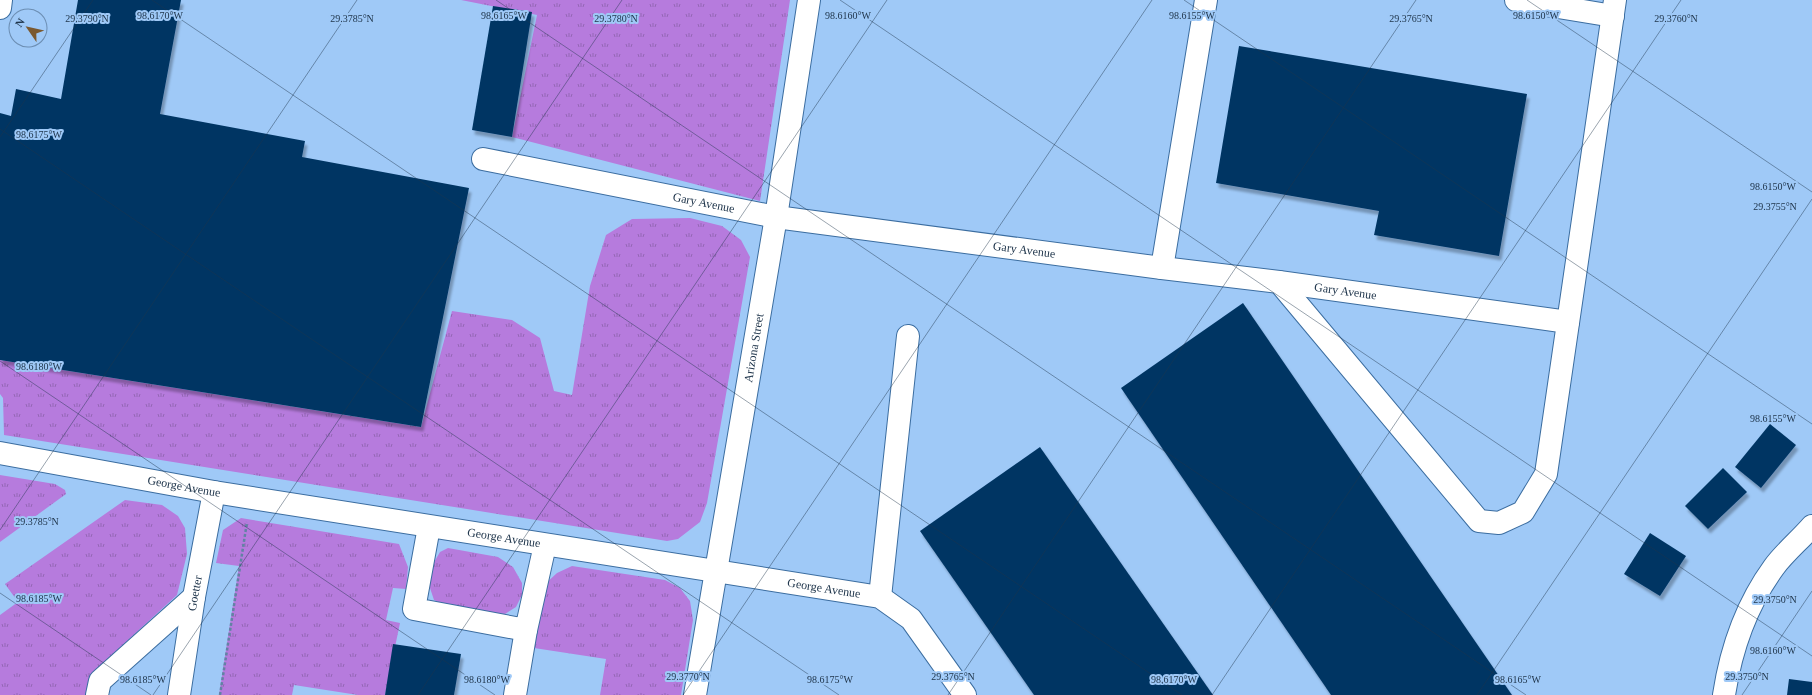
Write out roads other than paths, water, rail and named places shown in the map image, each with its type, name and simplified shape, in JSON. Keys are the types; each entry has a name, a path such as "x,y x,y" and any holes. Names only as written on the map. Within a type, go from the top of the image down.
{"street":[{"path":"0,8 1,0"},
{"name":"Arizona Street","path":"695,695 776,217 809,0"},
{"path":"1162,268 1206,0"},
{"path":"1279,282 1479,521 1498,523 1523,512 1546,474 1614,8 1516,0"},
{"name":"Gary Avenue","path":"483,159 776,217 1279,282 1568,322"},
{"path":"880,597 908,336"},
{"name":"George Avenue","path":"0,453 214,492 880,597 911,619 965,695"},
{"name":"Goetter","path":"179,695 194,597 214,492"},
{"path":"1724,695 1727,678 1743,622 1757,593 1775,566 1812,526"},
{"path":"430,527 414,609 526,630"},
{"path":"515,695 526,630 545,545"},
{"path":"97,695 100,681 194,597"}]}
